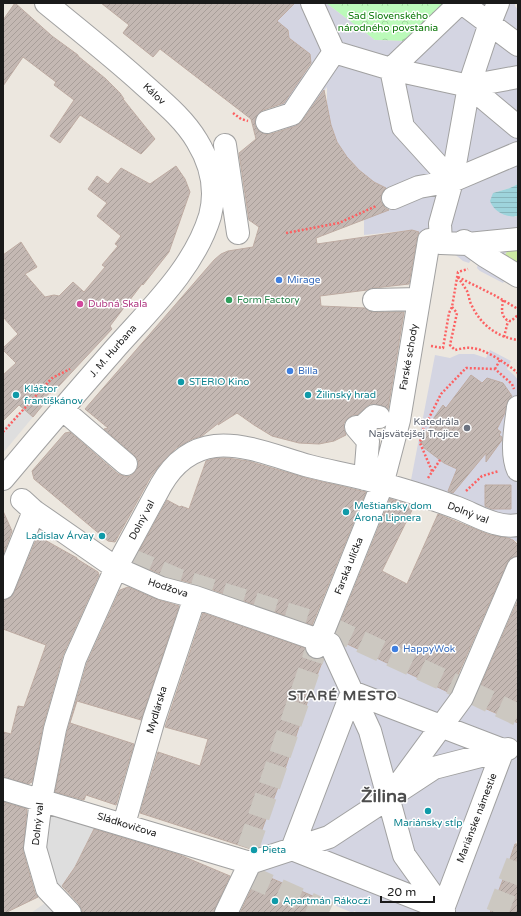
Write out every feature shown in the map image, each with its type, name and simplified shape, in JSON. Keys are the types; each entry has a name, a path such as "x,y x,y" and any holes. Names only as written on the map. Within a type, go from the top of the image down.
{"street":[{"name":"Kálov","path":"46,3 140,80 174,112 192,134 205,156 212,178 213,192 210,216"},
{"path":"312,3 334,52 390,70 469,86 518,77"},
{"path":"390,70 461,3 518,45"},
{"name":"Farské schody","path":"374,482 399,420 419,299 452,181 469,86 498,3"},
{"path":"267,122 292,114 334,52"},
{"path":"390,70 403,127 452,181"},
{"path":"469,86 518,127"},
{"path":"225,145 238,233"},
{"path":"393,198 419,188 452,181 518,154"},
{"name":"J. M. Hurbana","path":"3,479 62,409 178,277 200,242 210,216"},
{"path":"437,236 468,244 518,239"},
{"path":"468,244 518,276"},
{"path":"374,300 419,299"},
{"path":"516,399 514,443 517,468"},
{"path":"62,409 126,464"},
{"path":"374,482 368,441 357,428 374,416 379,417"},
{"name":"Dolný val","path":"70,913 48,889 35,848 41,800 55,729 75,659 167,474 174,465 187,455 200,449 214,446 232,446 254,450 309,466 374,482 455,507 498,524 518,525"},
{"name":"Farská ulička","path":"324,635 374,482"},
{"name":"Hodžova","path":"3,588 28,505 123,561 161,588 324,635"},
{"path":"388,799 464,692 518,568"},
{"name":"Mydlárska","path":"124,824 154,719 195,597"},
{"path":"324,635 370,731 404,855 444,911"},
{"path":"352,692 441,726 511,748"},
{"path":"292,849 352,692"},
{"path":"226,913 247,864 329,837 434,768 511,748"},
{"name":"Mariánske námestie","path":"444,911 511,748"},
{"name":"Sládkovičova","path":"3,789 124,824 247,864"},
{"path":"292,849 444,911"}],"path":[{"path":"233,112 241,119"},
{"path":"286,233 339,224 393,198"},
{"path":"430,346 443,348 458,272 468,269 473,272"},
{"path":"458,277 518,308"},
{"path":"458,277 467,291 471,305 483,322 493,332 504,337 518,340"},
{"path":"503,300 503,315 508,321"},
{"path":"452,307 457,313 450,345 455,350 471,348 486,353 500,360 518,373"},
{"path":"508,321 511,321 518,315"},
{"path":"504,337 508,321"},
{"path":"495,369 500,360"},
{"path":"3,432 52,378 70,369 74,364"},
{"path":"432,472 420,443 422,432 441,394 466,368 495,369 512,384 516,399"},
{"path":"44,387 48,390"},
{"path":"428,478 440,460"},
{"path":"466,492 482,476 517,468"}],"green space":[{"name":"Sad Slovenského národného povstania","path":"326,3 449,3 427,29 403,41 375,40"},
{"path":"518,242 518,267 504,256 512,243"}],"shaded area":[{"path":"291,3 326,3 375,40 403,41 427,29 449,3 515,3 518,10 518,184 493,193 515,217 518,216 518,242 512,244 504,256 518,267 518,287 505,280 503,283 480,271 477,268 478,264 471,260 469,263 463,261 441,243 417,231 412,230 364,235 364,219 396,207 389,190 374,182 359,170 347,157 337,142 331,125 327,105 327,87 294,130 284,127 272,116 311,65 310,54 288,37 288,30 268,15"},
{"path":"490,350 511,361 507,369 518,380 518,542 476,525 407,501 435,355 450,358 459,354 474,354 486,358"},
{"path":"41,390 48,397 47,400 3,453 3,429"},
{"path":"333,637 485,709 518,723 518,837 490,913 358,913 354,911 353,913 329,903 329,901 316,896 315,898 252,869 254,850 286,766 312,688"},
{"path":"48,809 96,826 75,867 59,890 51,879 43,840"},
{"path":"48,901 58,913 31,913"}],"water":[{"path":"518,184 518,216 509,216 497,211 490,201 493,193"}],"building":[{"path":"15,3 52,36 78,55 106,79 120,93 123,99 155,139 141,154 80,115 60,143 50,136 74,100 54,85 56,82 23,57 3,86 3,20"},
{"name":"Mirage","path":"101,3 295,3 277,21 288,30 289,38 310,54 311,63 284,103 263,110 258,114 255,120 255,126 259,131 265,134 271,134 296,126 302,121 324,90 331,125 337,142 347,157 359,170 374,182 386,188 381,196 381,202 385,208 389,210 316,238 317,244 412,230 419,232 409,284 320,296 321,306 365,308 368,311 374,312 404,312 388,409 381,405 370,404 357,415 353,415 348,418 344,423 346,435 334,441 319,444 299,443 272,436 237,413 218,425 220,422 202,436 192,439 176,448 162,462 150,478 115,542 108,541 34,479 32,471 65,433 70,432 118,474 130,476 135,472 138,466 138,460 104,429 108,428 85,409 214,260 221,254 228,251 253,247 259,227 249,220 239,153 256,139 251,119 160,49 153,57 123,33 129,25"},
{"path":"176,166 185,179 190,192 169,252 110,326 112,329 57,388 49,389 47,400 33,417 19,405 3,421 3,375 16,363 3,350 3,348 18,334 3,317 3,255 21,242 37,267 25,274 45,297 54,295 59,296 73,282 84,292 105,267 102,265 118,246 115,244 121,236 97,216 107,203 88,189 97,176 108,184 121,168 150,184"},
{"name":"Katedrála Najsvätejšej Trojice","path":"471,375 482,383 487,378 503,383 512,396 508,400 504,415 497,429 501,432 499,435 502,437 502,440 486,462 486,453 453,493 448,491 457,469 444,463 420,443 422,436 433,424 431,422 443,405 446,408"},
{"path":"216,458 248,461 306,478 366,492 312,625 199,585 165,576 133,562 167,500 180,507 189,509 206,461"},
{"path":"485,485 511,485 511,509 492,509 485,506"},
{"path":"390,499 414,506 382,571 407,584 438,514 490,535 508,538 513,540 518,545 518,556 511,558 507,563 450,693 343,642 336,633"},
{"path":"3,511 12,531 3,555"},
{"path":"43,539 77,558 98,572 99,575 63,655 43,726 32,782 28,784 3,777 3,732 11,734 18,706 24,707 46,645 3,629 3,600 10,598 14,593 36,540"},
{"path":"128,587 156,599 179,606 141,720 77,701 70,723 134,744 116,805 86,795 84,800 55,792 67,732 87,663 120,590"},
{"path":"518,600 518,723 473,703"},
{"path":"203,613 305,648 307,654 312,658 323,658 286,766 255,848 251,849 140,813 158,752 200,766 208,739 165,727"},
{"path":"3,802 27,809 23,851 35,893 38,897 5,913 3,913"},
{"path":"94,829 180,855 230,876 214,913 82,913 79,904 62,886 75,867"},
{"path":"515,844 518,844 518,913 490,913 504,877"},
{"path":"259,873 315,897 316,896 329,901 326,913 240,913"}],"tunnel":[{"path":"130,559 177,579 320,624"},
{"path":"331,628 459,687"},
{"path":"248,848 317,647"},
{"path":"470,692 518,715"},
{"path":"497,913 518,859"},
{"path":"249,876 331,913"}],"place":[{"name":"Mirage","path":"279,280"},
{"name":"Form Factory","path":"229,300"},
{"name":"Dubná Skala","path":"80,304"},
{"name":"Billa","path":"290,371"},
{"name":"STERIO Kino","path":"181,382"},
{"name":"Kláštor františkánov","path":"16,395"},
{"name":"Žilinský hrad","path":"308,395"},
{"name":"Katedrála Najsvätejšej Trojice","path":"467,428"},
{"name":"Meštiansky dom Árona Lipnera","path":"346,512"},
{"name":"Ladislav Árvay","path":"102,536"},
{"name":"HappyWok","path":"395,649"},
{"name":"Mariánsky stĺp","path":"428,811"},
{"name":"Pieta","path":"254,850"},
{"name":"Apartmán Rákoczi","path":"275,901"}],"district":[{"name":"STARÉ MESTO","path":"343,695"},
{"name":"Žilina","path":"384,796"}]}
